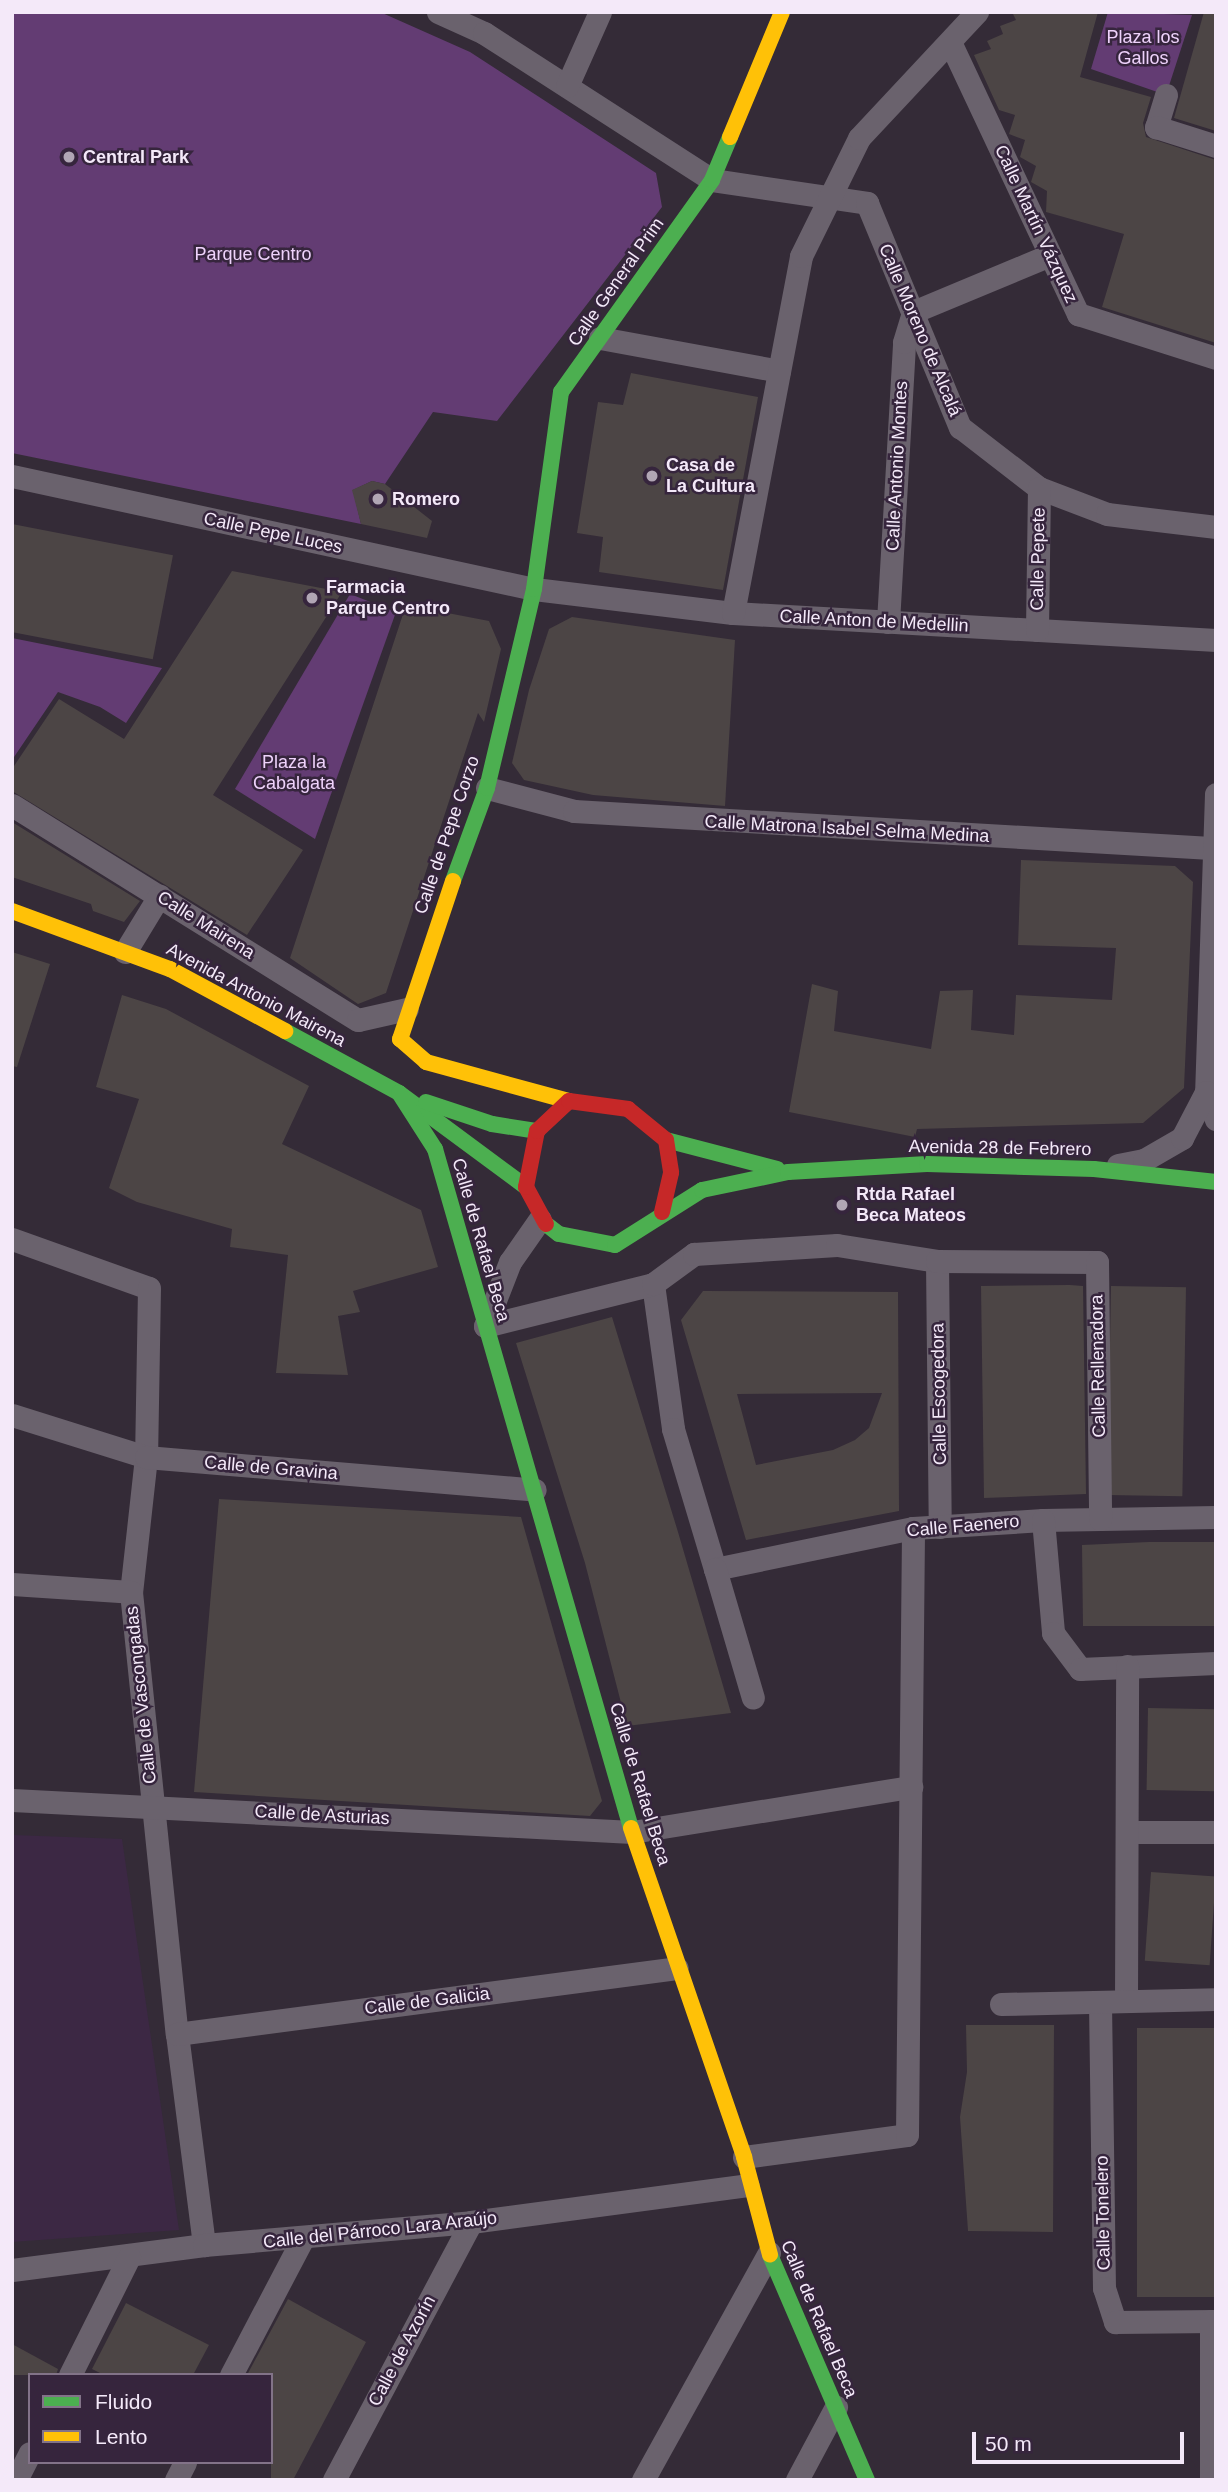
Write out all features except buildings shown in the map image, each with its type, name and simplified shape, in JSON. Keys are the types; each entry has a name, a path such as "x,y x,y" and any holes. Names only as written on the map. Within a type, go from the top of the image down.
{"street":[{"path":"438,12 484,33 712,180 829,197"},
{"path":"566,86 600,12"},
{"name":"Calle General Prim","path":"534,589 561,392 712,180 782,12"},
{"path":"733,613 801,256 859,138 977,12"},
{"name":"Calle Martín Vázquez","path":"950,42 1077,314 1216,358"},
{"path":"1166,94 1156,127 1216,146"},
{"name":"Calle Moreno de Alcalá","path":"829,197 867,203 960,427 1039,488 1107,513 1216,527"},
{"path":"913,312 1050,255"},
{"name":"Calle Antonio Montes","path":"888,622 904,342 913,312"},
{"path":"600,338 779,371"},
{"name":"Calle Pepe Luces","path":"12,476 534,589"},
{"name":"Calle Pepete","path":"1037,630 1039,488"},
{"name":"Calle Anton de Medellin","path":"534,589 733,613 1216,640"},
{"name":"Calle de Pepe Corzo","path":"534,589 487,788 407,1009 400,1039 426,1062 569,1101"},
{"name":"Calle Matrona Isabel Selma Medina","path":"487,788 574,811 1211,848"},
{"path":"1216,794 1211,848 1206,1091 1216,1119"},
{"name":"Calle Mairena","path":"12,805 358,1020 407,1009"},
{"path":"125,952 159,896"},
{"name":"Avenida Antonio Mairena","path":"12,911 170,969 399,1093"},
{"path":"1094,1169 1144,1160 1181,1138 1206,1091"},
{"path":"399,1093 492,1124 537,1131"},
{"path":"399,1093 526,1187 540,1219 559,1234 615,1245 662,1212 671,1173 666,1140 628,1108 569,1101 537,1131 526,1187"},
{"name":"Calle de Rafael Beca","path":"399,1093 435,1149 632,1832 744,2157 748,2185 769,2253 867,2480"},
{"name":"Avenida 28 de Febrero","path":"666,1140 789,1172"},
{"name":"Avenida 28 de Febrero","path":"662,1212 702,1189 789,1172 927,1164 1094,1169 1214,1182"},
{"path":"485,1326 510,1262 540,1219"},
{"name":"Calle de Vascongadas","path":"12,1239 149,1288 146,1457 131,1592 151,1805 204,2245"},
{"path":"485,1326 653,1284 694,1254 837,1245 937,1261"},
{"name":"Calle Rellenadora","path":"937,1261 1097,1262 1100,1519"},
{"name":"Calle Escogedora","path":"937,1261 940,1527"},
{"path":"653,1284 673,1429 753,1698"},
{"name":"Calle de Gravina","path":"12,1415 146,1457 535,1490"},
{"name":"Calle Faenero","path":"715,1569 913,1528 1043,1520 1216,1517"},
{"path":"1043,1520 1053,1633 1080,1669 1216,1664"},
{"path":"744,2157 907,2135 913,1528"},
{"path":"12,1584 131,1592"},
{"path":"1126,2001 1127,1666"},
{"name":"Calle de Asturias","path":"12,1800 151,1805 632,1832 911,1787"},
{"path":"1128,1832 1216,1832"},
{"name":"Calle de Galicia","path":"177,2034 677,1968"},
{"path":"1001,2004 1216,2000"},
{"name":"Calle Tonelero","path":"1100,2002 1104,2288 1115,2322 1214,2321"},
{"name":"Calle del Párroco Lara Araújo","path":"12,2270 129,2257 204,2245 302,2240 471,2222 748,2185"},
{"name":"Calle de Azorín","path":"334,2480 471,2222"},
{"path":"232,2373 302,2240"},
{"path":"643,2480 769,2253"},
{"path":"71,2373 129,2257"},
{"path":"1211,2480 1214,2321"},
{"path":"797,2480 836,2407"},
{"path":"16,2480 28,2457"},
{"path":"176,2480 185,2464"}],"shaded area":[{"path":"12,1835 122,1839 179,2230 12,2242"}],"green space":[{"name":"Parque Centro","path":"12,12 380,12 470,52 656,173 662,207 497,421 433,412 385,484 372,481 353,490 361,524 12,453"},
{"name":"Plaza los Gallos","path":"1108,12 1192,15 1166,95 1091,69"},
{"name":"Plaza la Cabalgata","path":"350,594 396,612 315,839 235,789"},
{"path":"12,638 162,668 126,723 100,707 58,692 12,760"}],"traffic: fast":[{"path":"453,881 487,788 534,589 561,392 712,180 730,137"},
{"path":"285,1031 399,1093 526,1187"},
{"path":"399,1093 435,1149 631,1828"},
{"path":"426,1102 492,1124 537,1131"},
{"path":"666,1140 777,1169"},
{"path":"546,1224 559,1234 615,1245 702,1190 788,1172 927,1164 1094,1169 1216,1182"},
{"path":"770,2255 867,2480"}],"traffic: slow":[{"path":"730,137 782,12"},
{"path":"453,881 400,1039 426,1062 569,1101"},
{"path":"12,911 170,969 285,1031"},
{"path":"631,1828 744,2157 770,2255"}],"traffic: jam":[{"path":"546,1224 526,1187 537,1131 569,1101 628,1109 666,1140 671,1173 662,1212"}],"place":[{"name":"Central Park","path":"69,157"},
{"name":"Casa de La Cultura","path":"652,476"},
{"name":"Romero","path":"378,499"},
{"name":"Farmacia Parque Centro","path":"312,598"},
{"name":"Rtda Rafael Beca Mateos","path":"842,1205"}]}
